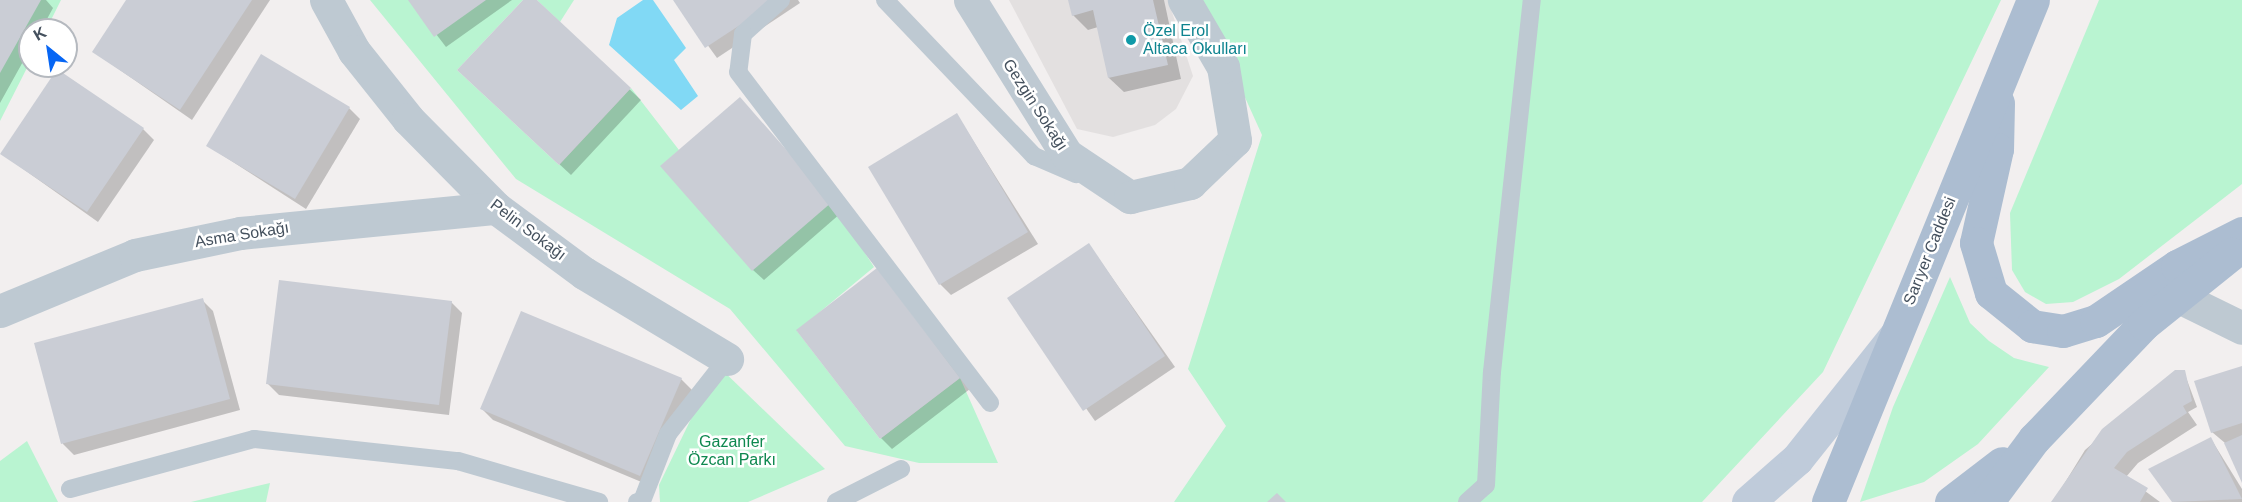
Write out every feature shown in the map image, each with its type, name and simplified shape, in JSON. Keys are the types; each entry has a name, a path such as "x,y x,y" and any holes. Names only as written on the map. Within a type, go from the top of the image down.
{"main road":[{"name":"Sarıyer Caddesi","path":"1828,502 2033,0"},
{"path":"1998,84 1997,149 1976,243 1991,293 2009,312 2032,326 2063,331 2096,321 2176,266 2242,233"},
{"path":"1952,502 2034,439 2177,296 2242,245"},
{"path":"1748,502 1797,459 1894,337"},
{"path":"1987,502 2034,439"}],"street":[{"name":"Pelin Sokağı","path":"326,0 354,51 408,119 496,208 584,273 727,359"},
{"name":"Gezgin Sokağı","path":"970,0 1067,155 1130,197"},
{"path":"1130,197 1190,183 1235,140 1223,67 1184,0"},
{"name":"Asma Sokağı","path":"0,311 135,255 240,233 496,208"},
{"path":"2177,296 2242,328"}],"lane":[{"path":"781,0 743,34 738,72 990,403"},
{"path":"885,0 1034,156 1130,197"},
{"path":"1467,502 1486,485 1492,372 1532,0"},
{"path":"637,502 642,501 668,434 727,359"},
{"path":"70,489 254,439 458,461 599,502"},
{"path":"836,502 901,469"}],"shaded area":[{"path":"1009,0 1168,0 1193,76 1176,109 1155,125 1113,137 1077,129"}],"green space":[{"path":"0,0 61,0 52,18 18,18 18,78 22,78 0,121"},
{"path":"370,0 523,0 457,70 559,165 631,88 679,150 661,166 832,202 874,267 797,331 880,439 960,378 998,463 919,463 845,446 730,309 516,179"},
{"path":"537,0 574,0 560,22"},
{"path":"1201,0 2001,0 1823,372 1702,502 1174,502 1226,426 1188,369 1262,135"},
{"path":"2099,0 2242,0 2242,184 2119,279 2073,302 2046,304 2025,292 2012,270 2010,213"},
{"path":"1950,277 1970,323 1989,341 2014,358 2049,367 1978,444 1924,482 1860,502 1893,407"},
{"name":"Gazanfer Özcan Parkı","path":"717,365 825,469 748,502 660,502 659,485"},
{"path":"27,441 58,502 0,502 0,461"},
{"path":"270,483 266,502 191,502"}],"water":[{"path":"643,0 653,0 686,48 674,60 698,96 681,110 609,45 617,18"}],"building":[{"path":"0,0 41,0 31,18 18,18 18,41 0,73"},
{"path":"126,0 252,0 180,110 92,52"},
{"path":"408,0 486,0 434,37"},
{"path":"523,0 537,0 631,88 559,165 457,70"},
{"path":"673,0 778,0 705,48"},
{"name":"Özel Erol Altaca Okulları","path":"1068,0 1153,0 1168,65 1108,78 1093,10 1072,16"},
{"path":"261,54 350,107 295,199 206,146"},
{"path":"51,78 70,78 144,128 87,212 0,154"},
{"path":"740,97 832,202 752,271 660,166"},
{"path":"957,113 1028,232 939,285 868,167"},
{"path":"1089,243 1165,356 1083,411 1007,298"},
{"path":"877,268 960,378 880,439 796,330"},
{"path":"279,280 452,301 439,405 266,384"},
{"path":"203,298 230,399 61,444 34,343"},
{"path":"521,311 682,378 640,476 480,409"},
{"path":"2242,366 2242,423 2211,433 2194,381"},
{"path":"2175,370 2185,370 2192,401 2183,406 2187,413 2127,452 2114,468 2148,488 2140,502 2051,502 2102,429"},
{"path":"2242,435 2242,483 2224,443"},
{"path":"2211,437 2242,499 2172,502 2148,469"},
{"path":"1277,493 1286,502 1267,502"}],"place":[{"name":"Özel Erol Altaca Okulları","path":"1131,40"}]}
